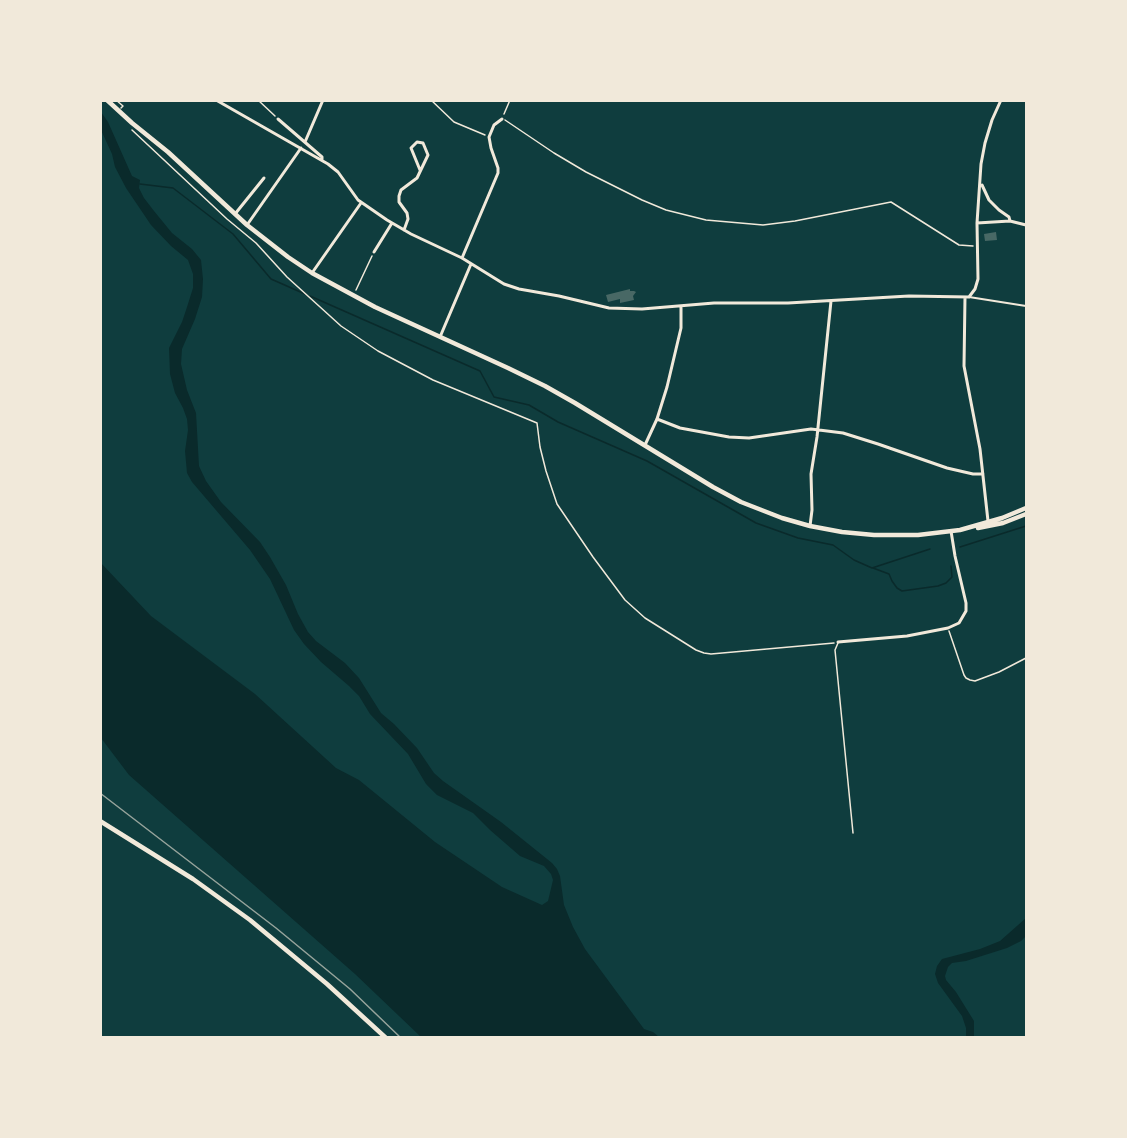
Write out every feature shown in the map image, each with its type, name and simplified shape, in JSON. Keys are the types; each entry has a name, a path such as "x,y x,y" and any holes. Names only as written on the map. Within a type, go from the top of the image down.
{"main road":[{"path":"106,100 168,152 247,225 312,273 398,319 545,386 734,499 768,513 810,526 874,535 918,535 960,530 1003,523 1026,514"},
{"path":"988,524 1026,508"},
{"path":"100,821 193,879 250,920 327,984 386,1038"}],"street":[{"path":"216,100 322,160 338,172 361,202 392,223 462,258 510,287 609,308 642,309 714,303 764,304 909,296 967,297 1026,306"},
{"path":"305,142 323,100"},
{"path":"988,524 980,449 964,366 967,297 977,284 977,224 981,164 992,120 1001,100"},
{"path":"278,119 322,157 322,160"},
{"path":"462,258 498,173 489,137 494,125 502,119"},
{"path":"404,230 408,219 407,213 399,202 399,196 401,190 417,178 428,155 423,143 417,142 411,148 420,170"},
{"path":"247,225 301,148"},
{"path":"235,214 264,178"},
{"path":"981,183 989,200 1009,217 1010,221"},
{"path":"312,273 361,202"},
{"path":"977,224 1010,221 1026,225"},
{"path":"374,252 392,223"},
{"path":"440,337 471,263"},
{"path":"810,526 812,474 831,301"},
{"path":"645,445 657,419 681,328 680,306"},
{"path":"657,419 680,428 729,437 749,438 804,430 855,436 947,468 982,474"},
{"path":"838,642 907,636 948,628 959,623 966,611 966,603 951,531"}],"lane":[{"path":"838,642 835,650 853,833"}],"path":[{"path":"258,100 278,119"},
{"path":"431,100 454,122 489,137"},
{"path":"510,100 502,119 586,172 642,201 666,210 706,220 763,225 891,202 959,245 977,246"},
{"path":"127,126 256,243 287,277 341,326 378,351 433,380 537,423 542,455 557,504 625,600 645,618 696,650 711,654 838,642"},
{"path":"353,296 374,252"},
{"path":"948,628 964,675 970,680 975,681 999,672 1026,658"}],"water":[{"path":"101,112 108,122 132,176 140,180 139,188 144,198 172,233 192,249 201,260 202,297 182,349 181,364 187,390 196,413 199,466 206,481 221,502 260,542 286,585 308,632 359,678 381,713 417,748 434,773 501,822 557,869 564,905 585,949 644,1029 659,1037 421,1037 355,974 129,775 101,738 101,563 151,616 255,694 336,768 359,780 435,842 502,887 542,905 548,901 553,880 551,874 544,866 520,856 473,813 437,795 426,784 408,754 370,714 359,696 304,644 294,630 270,579 250,550 192,482 187,473 185,451 187,419 175,393 170,374 169,348 187,307 193,288 193,274 188,260 151,225 126,188 101,130"},
{"path":"1026,918 1026,936 1021,941 1007,948 952,963 948,967 946,980 974,1021 974,1037 966,1037 962,1016 938,983 935,974 937,966 942,959 1000,941"}],"building":[{"path":"996,232 997,240 985,241 984,234"},
{"path":"630,289 636,292 633,296 634,300 620,303 620,299 608,302 606,295"}],"waterway":[{"path":"140,184 173,188 233,234 271,279 305,294"},
{"path":"310,296 480,371 494,397 529,405 558,422 647,461 756,523 798,538 833,545 854,560 872,568 930,549"},
{"path":"960,547 1026,526"},
{"path":"873,568 889,574 897,588 902,591 946,583 952,577 951,566"}],"railway":[{"path":"100,793 276,928 350,989 401,1038"}]}
